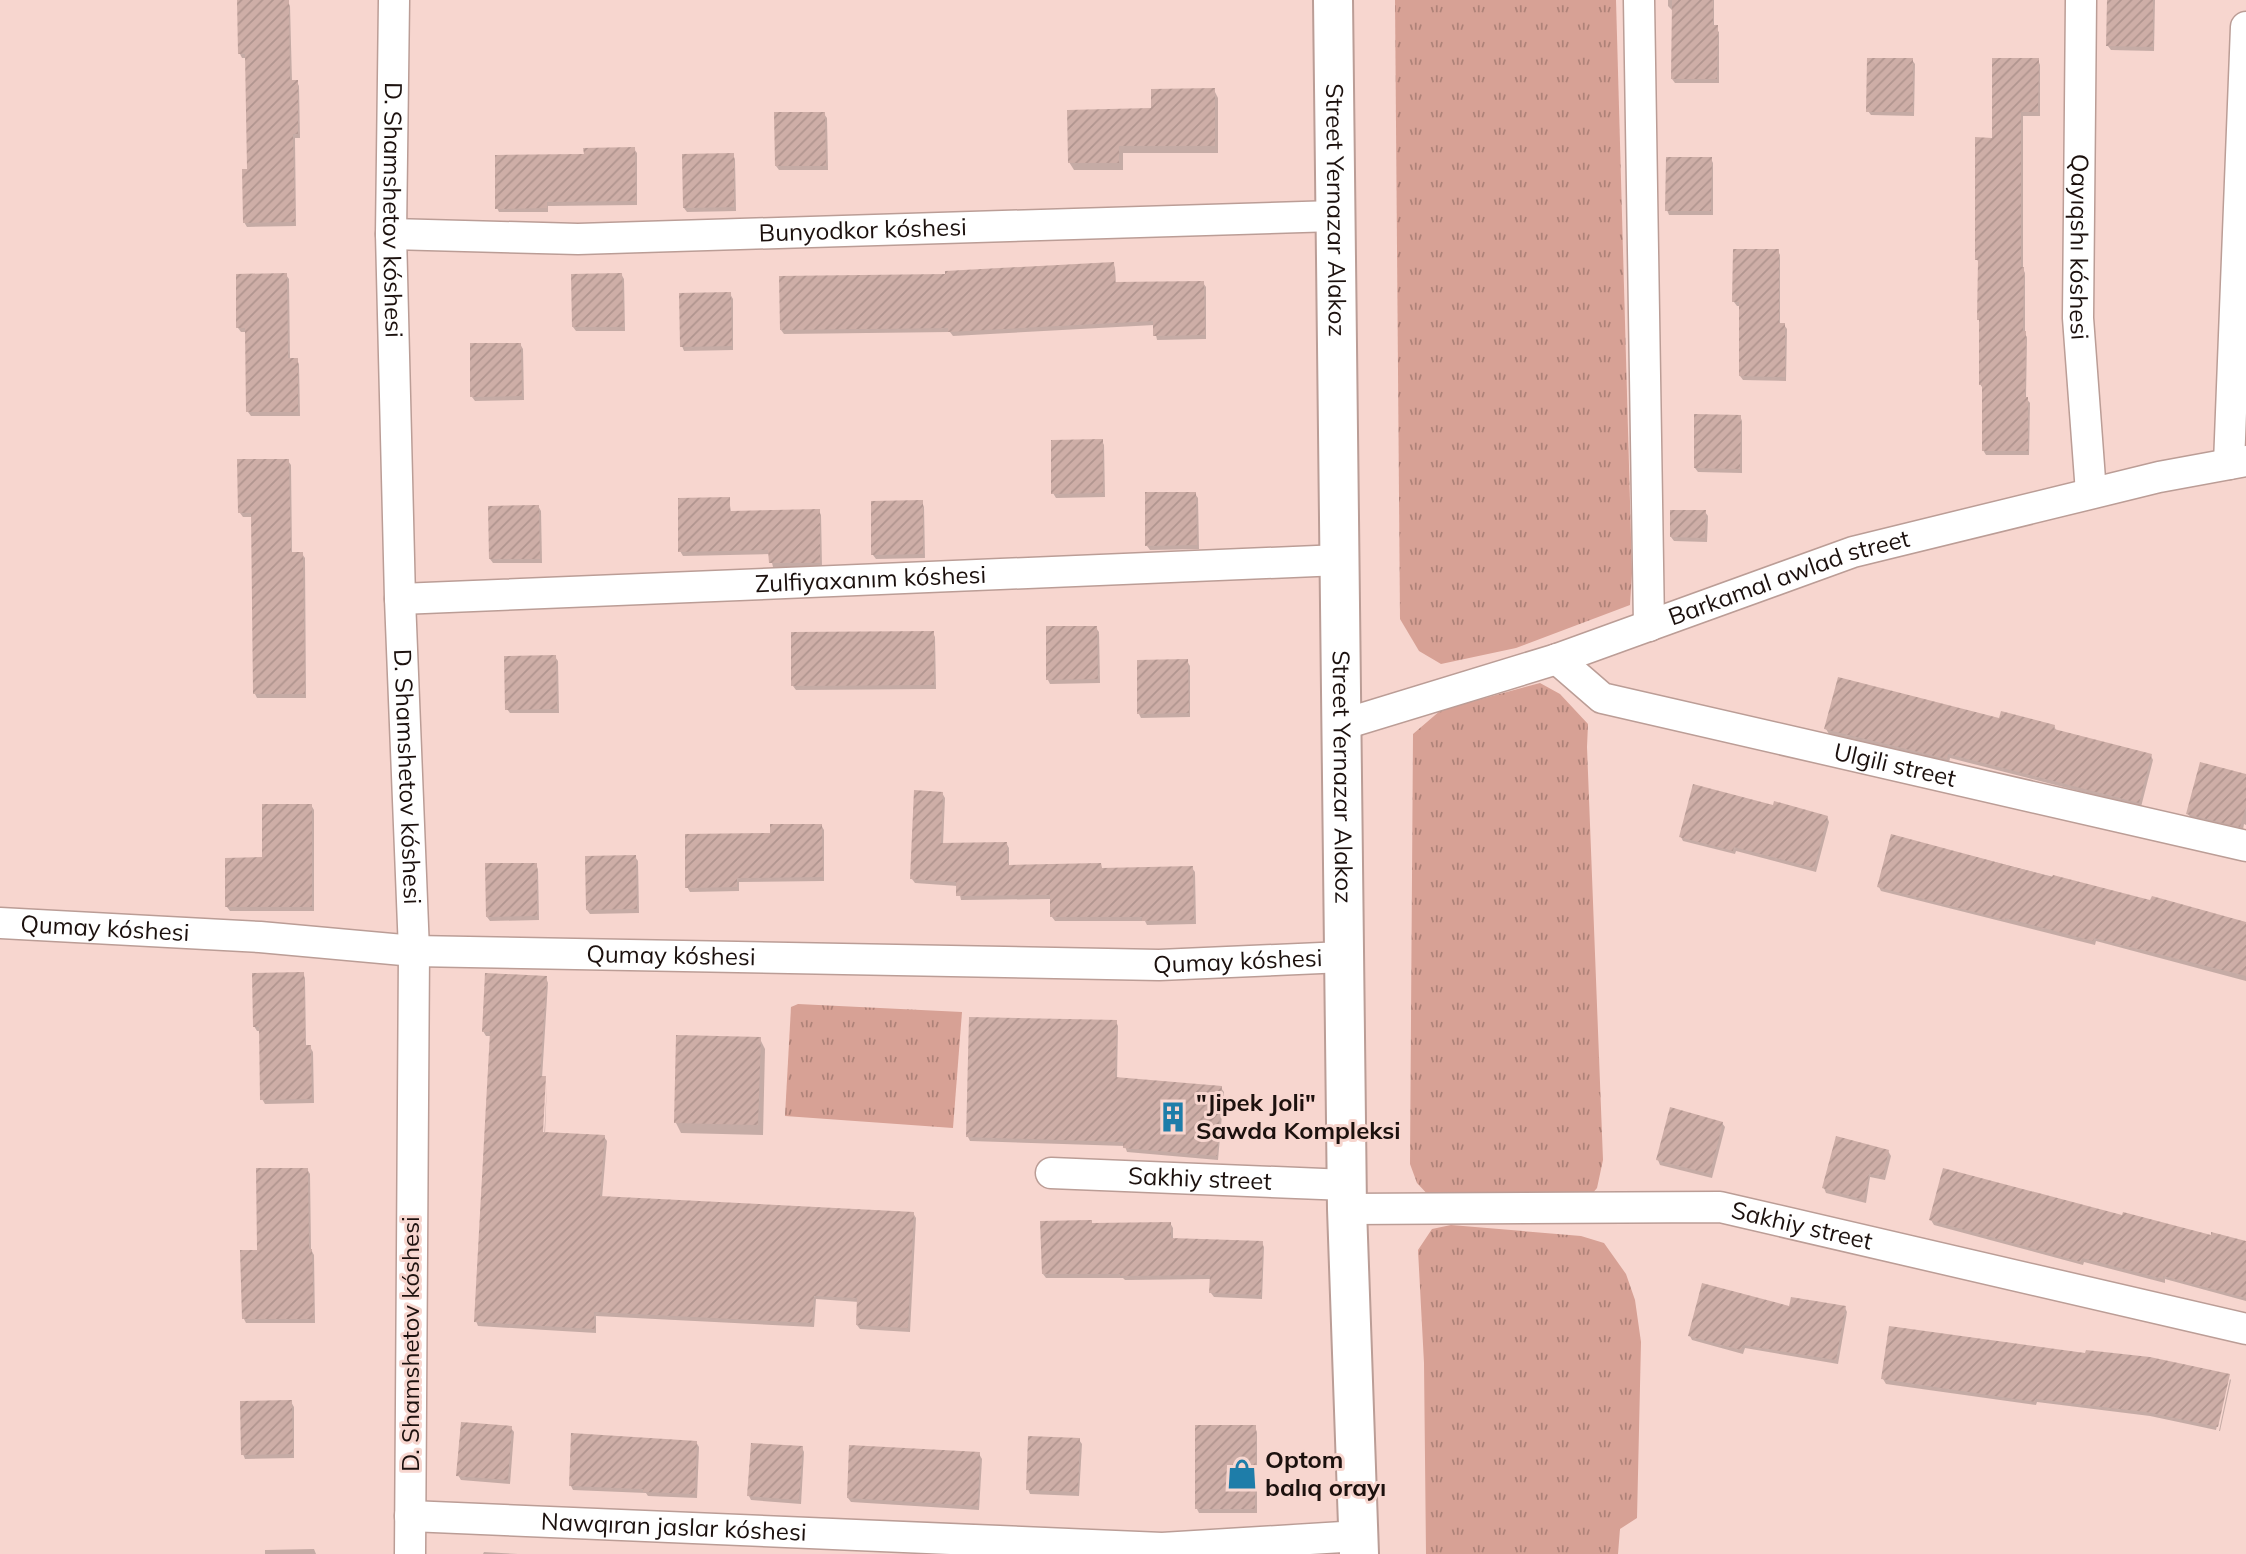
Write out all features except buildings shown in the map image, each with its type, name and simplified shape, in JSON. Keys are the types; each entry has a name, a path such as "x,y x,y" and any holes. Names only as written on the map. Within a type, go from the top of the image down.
{"main road":[{"name":"Street Yernazar Alakoz","path":"1333,0 1347,1197 1359,1545"}],"street":[{"name":"D. Shamshetov kóshesi","path":"394,0 391,234 400,599 414,951 410,1554"},
{"path":"1639,0 1648,626"},
{"name":"Qayıqshı kóshesi","path":"2081,0 2078,318 2091,493"},
{"path":"2237,463 2246,27"},
{"name":"Bunyodkor kóshesi","path":"391,234 578,239 1335,216"},
{"name":"Barkamal awlad street","path":"1341,725 1557,659 1853,552 2159,477 2237,463"},
{"name":"Zulfiyaxanım kóshesi","path":"400,599 1340,559"},
{"name":"Ulgili street","path":"1557,659 1602,698 2246,846"},
{"name":"Qumay kóshesi","path":"0,923 233,935 414,951 1158,965 1344,957"},
{"name":"Sakhiy street","path":"1051,1173 1347,1197 1720,1207 2246,1329"},
{"name":"Nawqıran jaslar kóshesi","path":"410,1516 1162,1548 1359,1545"}],"green space":[{"path":"1395,0 1616,0 1632,573 1630,605 1516,648 1441,664 1419,651 1400,619"},
{"path":"1540,683 1560,694 1588,724 1603,1160 1597,1188 1586,1201 1431,1198 1417,1183 1410,1164 1413,734 1441,710"},
{"path":"798,1004 962,1012 953,1128 785,1116 791,1007"},
{"path":"1451,1225 1581,1236 1604,1243 1626,1274 1635,1300 1641,1342 1637,1518 1620,1529 1618,1554 1426,1554 1424,1363 1418,1250 1432,1229"}],"place":[{"name":"\"Jipek Joli\" Sawda Kompleksi","path":"1173,1117"},
{"name":"Optom balıq orayı","path":"1242,1474"}]}
